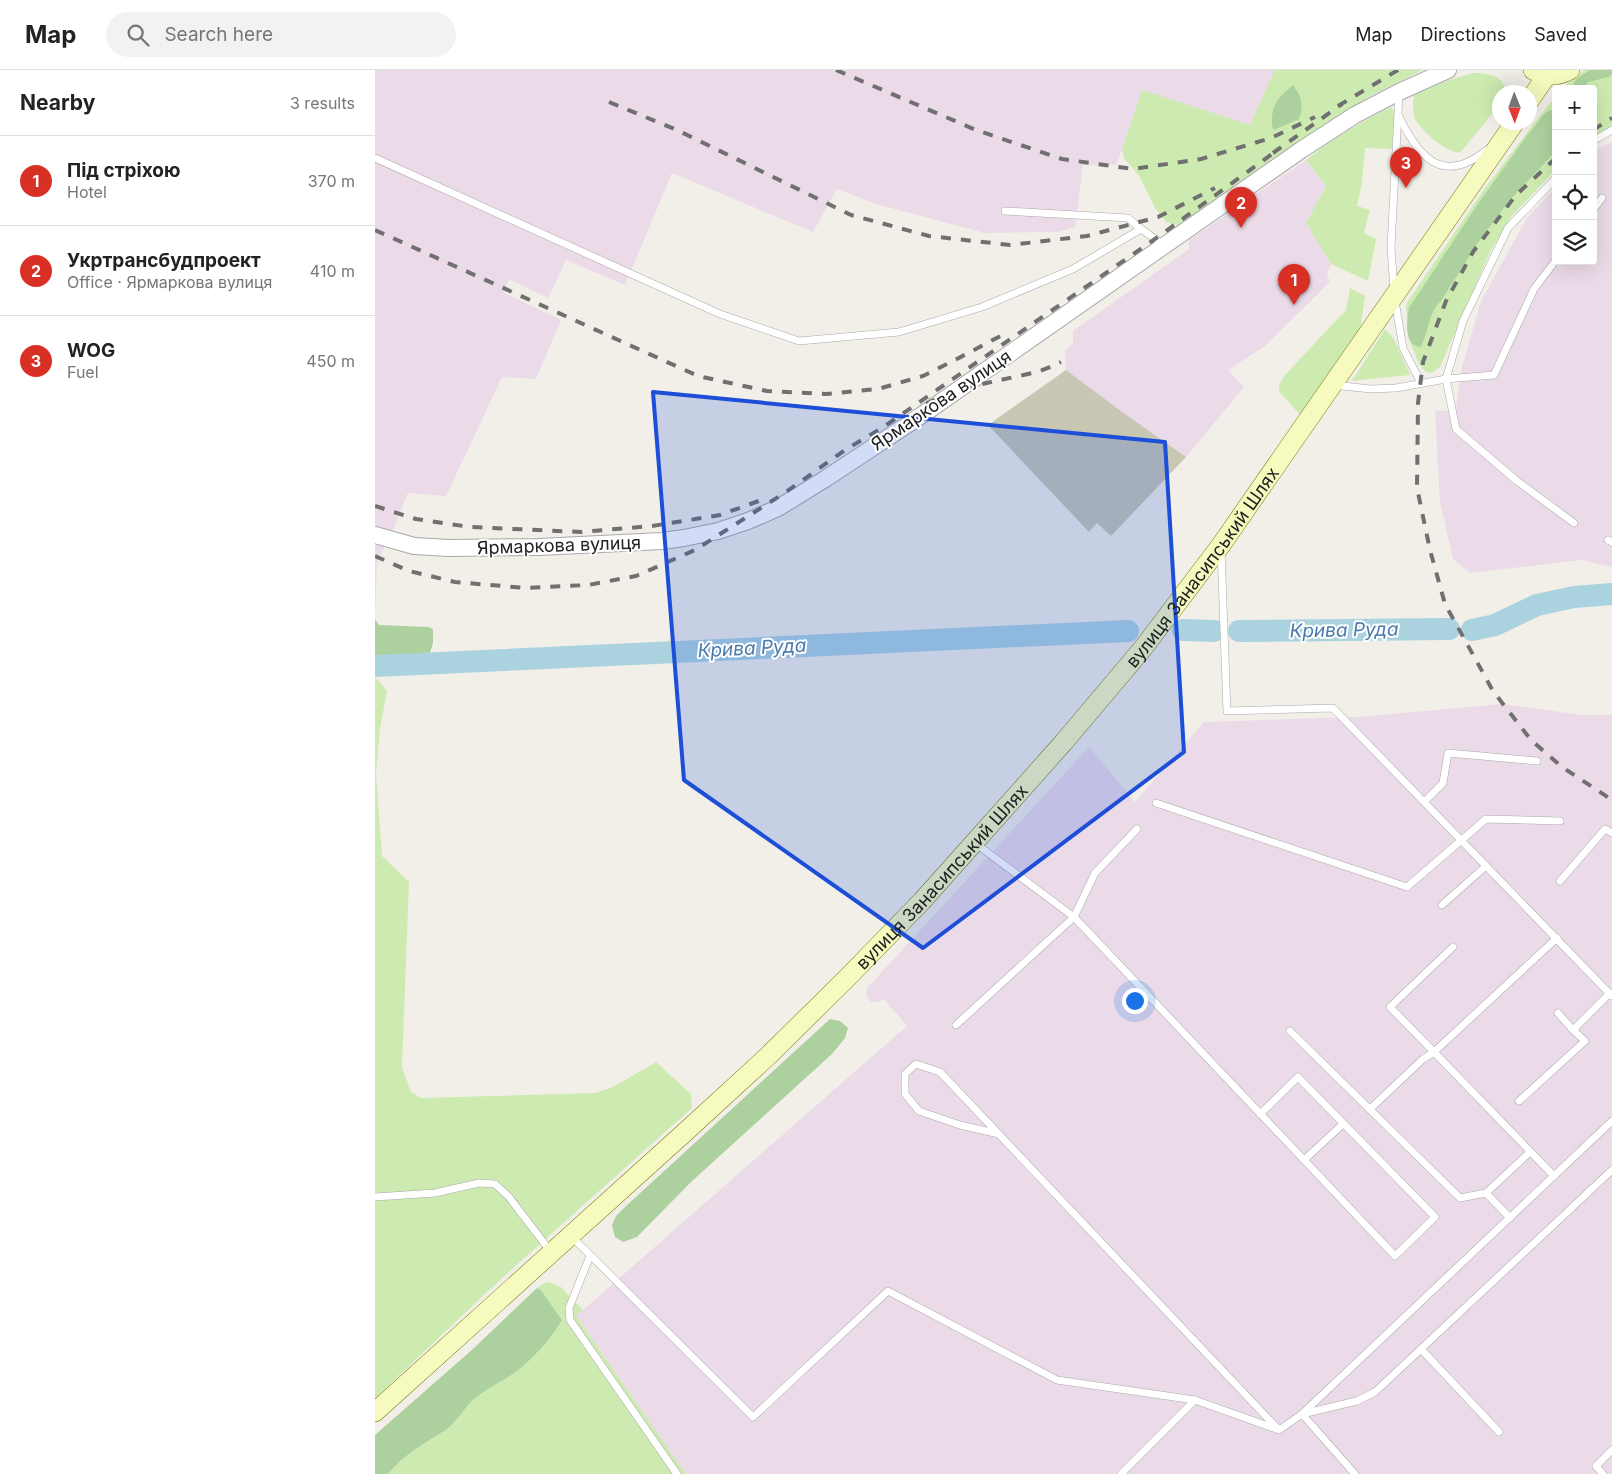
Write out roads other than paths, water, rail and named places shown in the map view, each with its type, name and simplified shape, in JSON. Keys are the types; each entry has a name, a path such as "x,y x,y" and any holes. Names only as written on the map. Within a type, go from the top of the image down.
{"main road":[{"path":"1535,85 1540,73 1557,76 1570,70"},
{"name":"вулиця Занасипський Шлях","path":"375,1412 690,1128 847,978 975,843 1103,697 1144,647 1221,545 1509,130"}],"street":[{"name":"Ярмаркова вулиця","path":"375,535 414,546 449,548 539,547 669,540 718,531 749,521 778,508 923,415 1355,115 1399,92 1448,70"}],"lane":[{"path":"1399,92 1391,247 1394,297 1403,348 1421,383"},
{"path":"1398,116 1411,140 1429,160 1450,167 1475,160 1509,130"},
{"path":"1597,139 1612,130"},
{"path":"375,158 720,314 799,342 899,332 982,308 1073,269 1141,229"},
{"path":"1552,182 1508,228 1463,321 1446,379 1456,429 1517,481 1574,523"},
{"path":"1597,205 1602,198"},
{"path":"1005,211 1128,218 1164,246"},
{"path":"1333,385 1371,389 1397,388 1446,379 1494,375 1533,289 1552,265"},
{"path":"1221,545 1227,711 1333,708 1611,994 1573,1030"},
{"path":"1425,801 1443,783 1448,753 1537,761"},
{"path":"1156,803 1407,887 1486,819 1560,821"},
{"path":"956,1025 1074,917 1095,873 1137,829"},
{"path":"1560,881 1605,830 1612,833"},
{"path":"975,843 1074,917 1260,1114 1395,1256 1435,1217 1298,1077 1260,1114"},
{"path":"1442,905 1486,866"},
{"path":"1370,1109 1557,938"},
{"path":"1453,947 1390,1008 1554,1176"},
{"path":"1519,1102 1585,1041 1558,1013"},
{"path":"1290,1031 1460,1198 1486,1193 1530,1152"},
{"path":"999,1134 960,1125 919,1111 905,1094 905,1074 916,1064 940,1072 999,1134 1279,1430"},
{"path":"1279,1430 1302,1414 1612,1121"},
{"path":"1304,1160 1343,1124"},
{"path":"1302,1414 1357,1401 1375,1392 1612,1170"},
{"path":"375,1197 435,1193 479,1183 495,1184 509,1197 551,1252"},
{"path":"1486,1193 1510,1218"},
{"path":"570,1235 753,1417 888,1291 1057,1380 1195,1400 1279,1430"},
{"path":"590,1256 569,1308 570,1320 677,1474"},
{"path":"1421,1349 1499,1432"},
{"path":"1121,1474 1195,1400"},
{"path":"1302,1414 1355,1474"},
{"path":"1603,1474 1596,1466 1612,1450"}],"waterway":[{"name":"Крива Руда","path":"1472,630 1495,625 1537,605 1574,597 1612,594"},
{"name":"Крива Руда","path":"1239,631 1449,629"},
{"path":"1183,630 1214,631"},
{"name":"Крива Руда","path":"375,666 1128,631"}],"railway":[{"path":"836,70 976,130 1062,159 1133,169 1201,159 1271,138 1315,117"},
{"path":"1338,106 1398,70"},
{"path":"609,102 677,130 851,215 929,236 1010,245 1087,236 1158,217 1215,188"},
{"path":"1273,153 1342,104"},
{"path":"1597,127 1612,118"},
{"path":"375,556 409,571 455,582 526,588 588,585 636,576 695,550 786,492 845,450 882,428 1155,239 1279,149"},
{"path":"1552,162 1516,195 1473,252 1446,301 1423,362 1418,403 1417,488 1430,550 1445,604 1493,691 1531,740 1562,767 1612,800"},
{"path":"375,230 698,376 767,391 826,394 878,389 923,376 1008,332"},
{"path":"926,404 952,393 1036,372 1061,362"},
{"path":"375,506 416,519 470,527 581,532 652,526 720,515 767,498"}],"place":[{"name":"WOG","path":"1406,188"},
{"name":"Укртрансбудпроект","path":"1241,228"},
{"name":"Під стріхою","path":"1294,305"}]}
